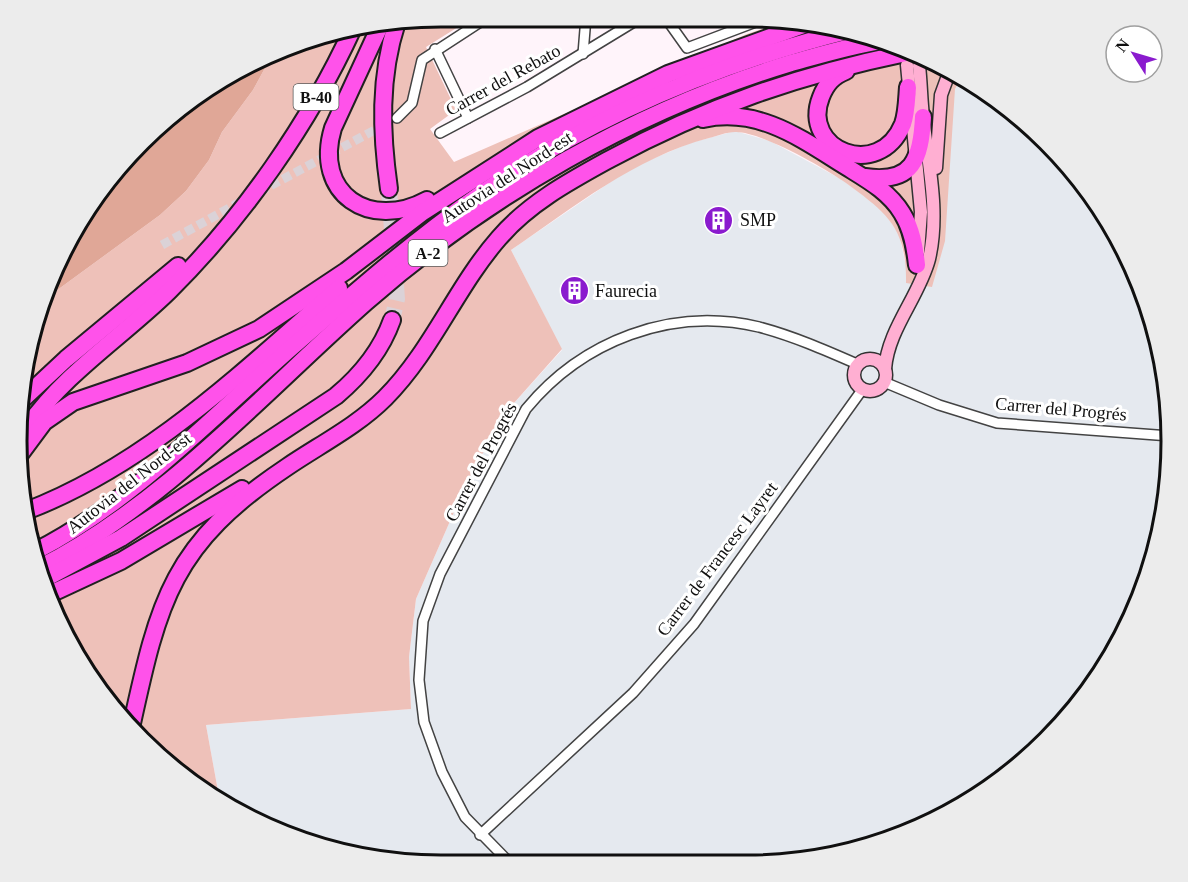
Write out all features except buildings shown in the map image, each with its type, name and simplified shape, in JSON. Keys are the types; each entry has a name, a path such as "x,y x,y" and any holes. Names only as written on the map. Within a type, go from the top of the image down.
{"highway":[{"path":"389,189 382,120 387,63 395,30"},
{"path":"27,445 44,422 73,402 187,363 259,329 302,302 423,212 512,154 586,112 668,74 791,30"},
{"path":"785,32 794,30"},
{"path":"377,32 330,136 330,171 346,196 374,211 396,212 427,200 491,159 512,154"},
{"name":"Autovia del Nord-est","path":"41,548 86,522 157,470 373,277 453,214 523,166 585,130 655,96 738,62 831,36"},
{"name":"B-40","path":"274,162 327,79 348,38"},
{"name":"Autovia del Nord-est","path":"46,564 98,535 168,482 368,301 478,217 529,182 574,155 643,121 724,86 824,54 865,44"},
{"path":"871,61 838,74 823,91 818,103 819,123 834,147 855,155 877,153 887,147 896,138 904,122 908,87"},
{"path":"56,591 121,561 216,504 287,467 348,428 386,397 423,351 486,254 524,213 585,172 709,110 747,95 840,67 871,61 911,62"},
{"path":"680,125 722,116 763,122 796,135 864,176 892,199 902,213 910,231 917,265"},
{"path":"864,176 884,180 910,169 922,145 923,117"},
{"path":"30,392 66,359 155,288 197,249 274,162"},
{"path":"27,430 47,403 170,290 259,187 274,162"},
{"path":"33,508 107,472 217,395 443,200"},
{"path":"50,575 121,538 336,396 369,363 384,340 392,320"},
{"path":"133,718 155,626 164,600 181,567 195,547 221,518 287,467"}],"street":[{"path":"397,118 412,103 422,60 435,49 471,27"},
{"path":"583,54 585,27"},
{"name":"Carrer del Rebato","path":"440,133 583,54 626,27"},
{"path":"672,27 687,48 743,27"},
{"path":"435,49 468,118"},
{"path":"911,62 908,87 917,157 921,231 911,301"},
{"path":"911,62 923,117 933,187"},
{"path":"886,350 872,359 857,364 853,378 862,390 878,390 884,382 886,350 920,285 930,255 941,95 947,78"},
{"name":"Carrer del Progrés","path":"501,855 465,817 442,772 424,722 419,680 423,621 441,574 526,409 545,386 575,361 613,339 657,326 706,322 756,327 798,339 857,364"},
{"path":"872,359 880,362 885,369"},
{"name":"Carrer del Progrés","path":"884,382 939,405 997,423 1161,435"},
{"name":"Carrer de Francesc Layret","path":"480,835 633,693 694,624 862,390"}],"shaded area":[{"path":"458,27 426,47 456,110 430,129 454,162 765,28 828,35 880,49 958,84 955,89 945,241 932,287 906,283 903,248 898,235 892,224 873,204 836,176 808,160 760,137 735,132 682,147 630,171 511,250 562,349 505,413 468,480 416,599 409,657 411,709 206,725 218,789 189,769 148,734 113,693 82,648 49,574 35,522 28,468 28,414 35,360 56,291 160,215 186,191 209,160 222,132 253,90 266,67 334,41 387,31"},
{"path":"266,67 253,90 222,132 209,160 186,191 160,215 56,291 82,234 113,189 148,148 211,97 234,82"},
{"path":"958,84 1020,130 1058,168 1091,211 1118,258 1139,308 1153,360 1157,387 1161,441 1160,468 1153,522 1139,574 1106,648 1075,693 1040,734 977,785 930,812 854,841 774,854 441,855 387,851 360,847 308,833 258,812 218,789 206,725 411,709 409,657 416,599 468,480 505,413 562,350 511,250 631,168 690,143 735,131 770,141 841,179 882,209 899,234 906,266 906,282"}],"tunnel":[{"path":"259,192 384,125"},
{"path":"389,189 397,299 392,320"},
{"path":"162,245 244,200"}],"place":[{"name":"SMP","path":"719,220"},
{"name":"Faurecia","path":"574,291"}]}
